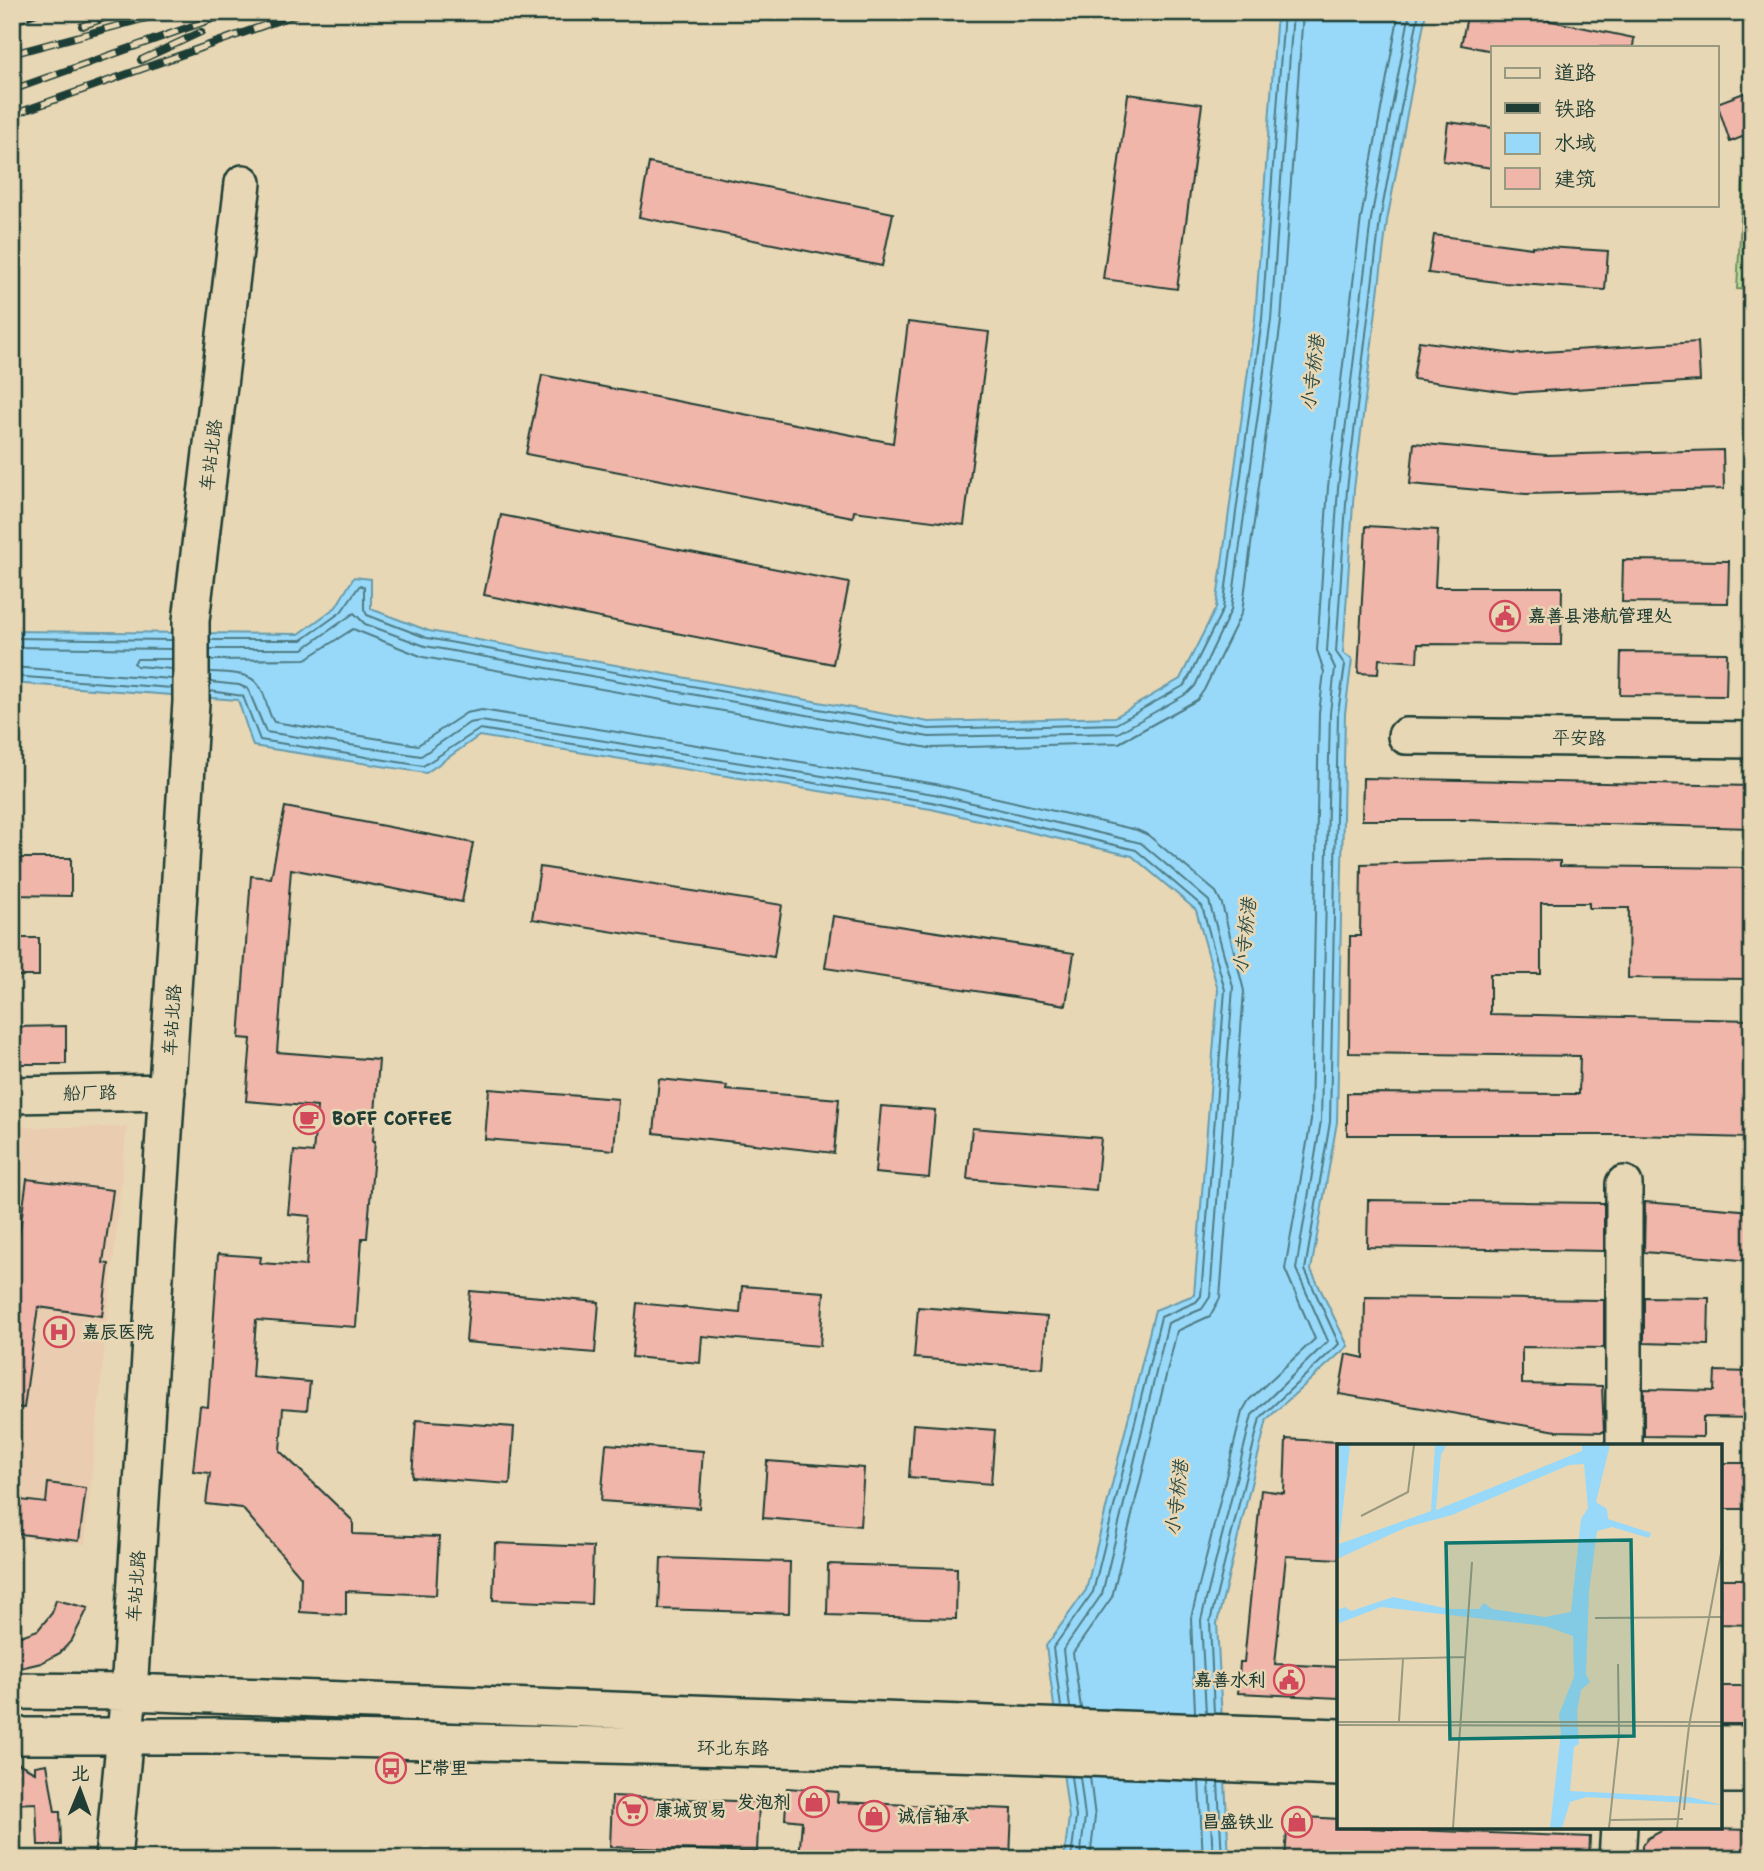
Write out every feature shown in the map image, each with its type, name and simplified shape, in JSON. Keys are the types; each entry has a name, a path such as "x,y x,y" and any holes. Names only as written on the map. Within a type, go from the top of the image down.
{"street":[{"name":"车站北路","path":"113,1859 130,1692 191,702 191,621 243,183"},
{"name":"平安路","path":"1406,736 1752,740"},
{"name":"船厂路","path":"12,1095 167,1092"},
{"path":"1624,1184 1624,1444"},
{"name":"环北东路","path":"12,1691 130,1692 1290,1752 1337,1767"},
{"name":"环北东路","path":"12,1735 126,1738 993,1738"},
{"name":"环北东路","path":"1290,1752 1337,1738"},
{"path":"1722,1744 1752,1744"},
{"path":"1722,1775 1752,1775"},
{"path":"1616,1859 1619,1829"}],"shaded area":[{"name":"嘉辰医院","path":"12,1127 127,1127 85,1544 12,1536"}],"green space":[{"path":"1743,183 1752,184 1752,290 1737,289"}],"water":[{"name":"小寺桥港","path":"1277,12 1426,12 1387,221 1354,489 1343,653 1352,659 1345,713 1337,1122 1311,1270 1348,1346 1267,1419 1217,1623 1229,1859 1064,1859 1069,1817 1046,1646 1086,1590 1155,1310 1194,1295 1218,990 1196,910 1132,856 931,809 479,736 426,773 253,746 238,700 12,683 12,631 299,634 336,607 354,577 371,579 371,609 429,631 929,722 1115,717 1180,679 1216,608 1255,319"}],"building":[{"path":"1468,12 1507,12 1634,38 1633,46 1491,46 1491,51 1461,45"},
{"path":"1752,90 1752,133 1730,142 1718,103"},
{"path":"1128,94 1202,104 1177,289 1103,279"},
{"path":"1448,122 1491,128 1491,168 1443,161"},
{"path":"649,163 893,213 882,266 639,217"},
{"path":"1434,235 1532,248 1608,251 1605,290 1504,283 1428,273"},
{"path":"908,322 989,332 964,525 854,511 853,517 526,454 542,375 893,443"},
{"path":"1419,341 1514,354 1698,342 1700,381 1514,393 1413,379"},
{"path":"1414,443 1546,455 1723,450 1724,489 1526,494 1410,484"},
{"path":"501,515 849,583 833,664 484,595"},
{"path":"1366,526 1438,530 1435,587 1562,587 1561,645 1418,644 1417,662 1379,659 1378,674 1358,673"},
{"path":"1623,560 1729,561 1728,603 1622,602"},
{"path":"1621,652 1727,653 1726,696 1620,695"},
{"path":"1363,778 1752,786 1752,828 1362,820"},
{"path":"285,807 473,843 462,902 291,869 277,1052 379,1060 375,1141 367,1238 362,1238 356,1327 256,1320 252,1377 310,1382 307,1410 283,1408 280,1451 353,1521 353,1534 439,1537 436,1595 346,1591 346,1615 300,1612 301,1577 242,1508 206,1504 210,1473 193,1471 200,1406 208,1407 218,1254 261,1257 260,1263 306,1266 310,1216 288,1214 294,1151 313,1153 317,1107 246,1101 251,1039 239,1038 251,876 271,878"},
{"path":"12,858 71,858 71,896 12,895"},
{"path":"1560,861 1560,866 1752,868 1752,979 1628,978 1629,908 1589,908 1589,903 1541,903 1541,974 1490,974 1490,1014 1752,1020 1752,1138 1631,1135 1347,1135 1347,1093 1579,1094 1580,1056 1349,1053 1350,936 1360,936 1361,864"},
{"path":"540,867 782,905 774,957 532,919"},
{"path":"833,916 1074,953 1066,1005 825,968"},
{"path":"12,938 39,938 39,976 12,976"},
{"path":"66,1026 66,1064 12,1064 12,1027"},
{"path":"659,1079 727,1086 726,1090 839,1099 834,1153 654,1133"},
{"path":"489,1089 618,1099 614,1150 485,1139"},
{"path":"881,1106 935,1110 929,1178 875,1173"},
{"path":"972,1128 1101,1138 1096,1190 967,1179"},
{"path":"27,1179 113,1190 103,1263 109,1264 102,1316 38,1307 24,1408 12,1407 12,1251 16,1251"},
{"path":"1368,1200 1604,1203 1604,1251 1367,1247"},
{"path":"1645,1202 1752,1211 1752,1261 1644,1252"},
{"path":"742,1286 824,1292 820,1346 702,1336 700,1363 632,1357 637,1303 740,1313"},
{"path":"470,1291 599,1302 595,1353 466,1342"},
{"path":"1365,1297 1604,1300 1604,1348 1522,1347 1522,1384 1602,1386 1604,1432 1557,1431 1339,1394 1346,1354 1364,1358"},
{"path":"1644,1297 1709,1298 1708,1345 1644,1343"},
{"path":"918,1307 1047,1317 1043,1368 914,1358"},
{"path":"1715,1371 1752,1372 1752,1418 1703,1417 1703,1437 1644,1436 1644,1389 1714,1391"},
{"path":"416,1420 514,1427 510,1484 412,1477"},
{"path":"913,1424 995,1430 991,1484 909,1477"},
{"path":"1286,1439 1339,1442 1337,1559 1286,1556 1275,1664 1337,1667 1337,1698 1238,1693 1240,1662 1244,1662 1261,1490 1284,1493"},
{"path":"606,1444 703,1451 699,1508 601,1501"},
{"path":"767,1461 864,1468 860,1526 763,1518"},
{"path":"1722,1463 1752,1463 1752,1509 1722,1509"},
{"path":"48,1483 86,1488 79,1541 12,1533 12,1499 46,1503"},
{"path":"495,1543 593,1547 591,1604 493,1600"},
{"path":"661,1558 790,1562 789,1613 659,1609"},
{"path":"828,1564 957,1568 956,1619 827,1615"},
{"path":"1722,1579 1752,1579 1752,1625 1722,1624"},
{"path":"56,1600 88,1608 72,1640 60,1653 41,1663 12,1670 12,1639 38,1630 52,1613"},
{"path":"1722,1686 1752,1686 1752,1724 1722,1724"},
{"path":"12,1760 35,1772 35,1766 47,1764 55,1812 60,1812 61,1845 38,1845 36,1803 12,1804"},
{"path":"787,1788 838,1792 837,1802 1012,1809 1010,1859 799,1859 802,1821 785,1819"},
{"path":"612,1796 759,1802 757,1852 610,1847"},
{"path":"1288,1816 1337,1819 1337,1829 1590,1837 1589,1859 1285,1859"},
{"path":"1665,1829 1752,1830 1752,1859 1642,1859 1642,1845 1648,1838"}],"railway":[{"path":"12,22 39,12"},
{"path":"82,26 121,12"},
{"path":"12,54 169,12"},
{"path":"12,90 232,12"},
{"path":"12,115 302,12"},
{"path":"141,60 201,32"}],"place":[{"name":"嘉善县港航管理处","path":"1505,616"},
{"name":"BOFF COFFEE","path":"309,1119"},
{"name":"嘉辰医院","path":"59,1332"},
{"name":"嘉善水利","path":"1289,1680"},
{"name":"上带里","path":"391,1768"},
{"name":"发泡剂","path":"814,1802"},
{"name":"康城贸易","path":"632,1810"},
{"name":"诚信轴承","path":"874,1816"},
{"name":"昌盛铁业","path":"1297,1822"}]}
